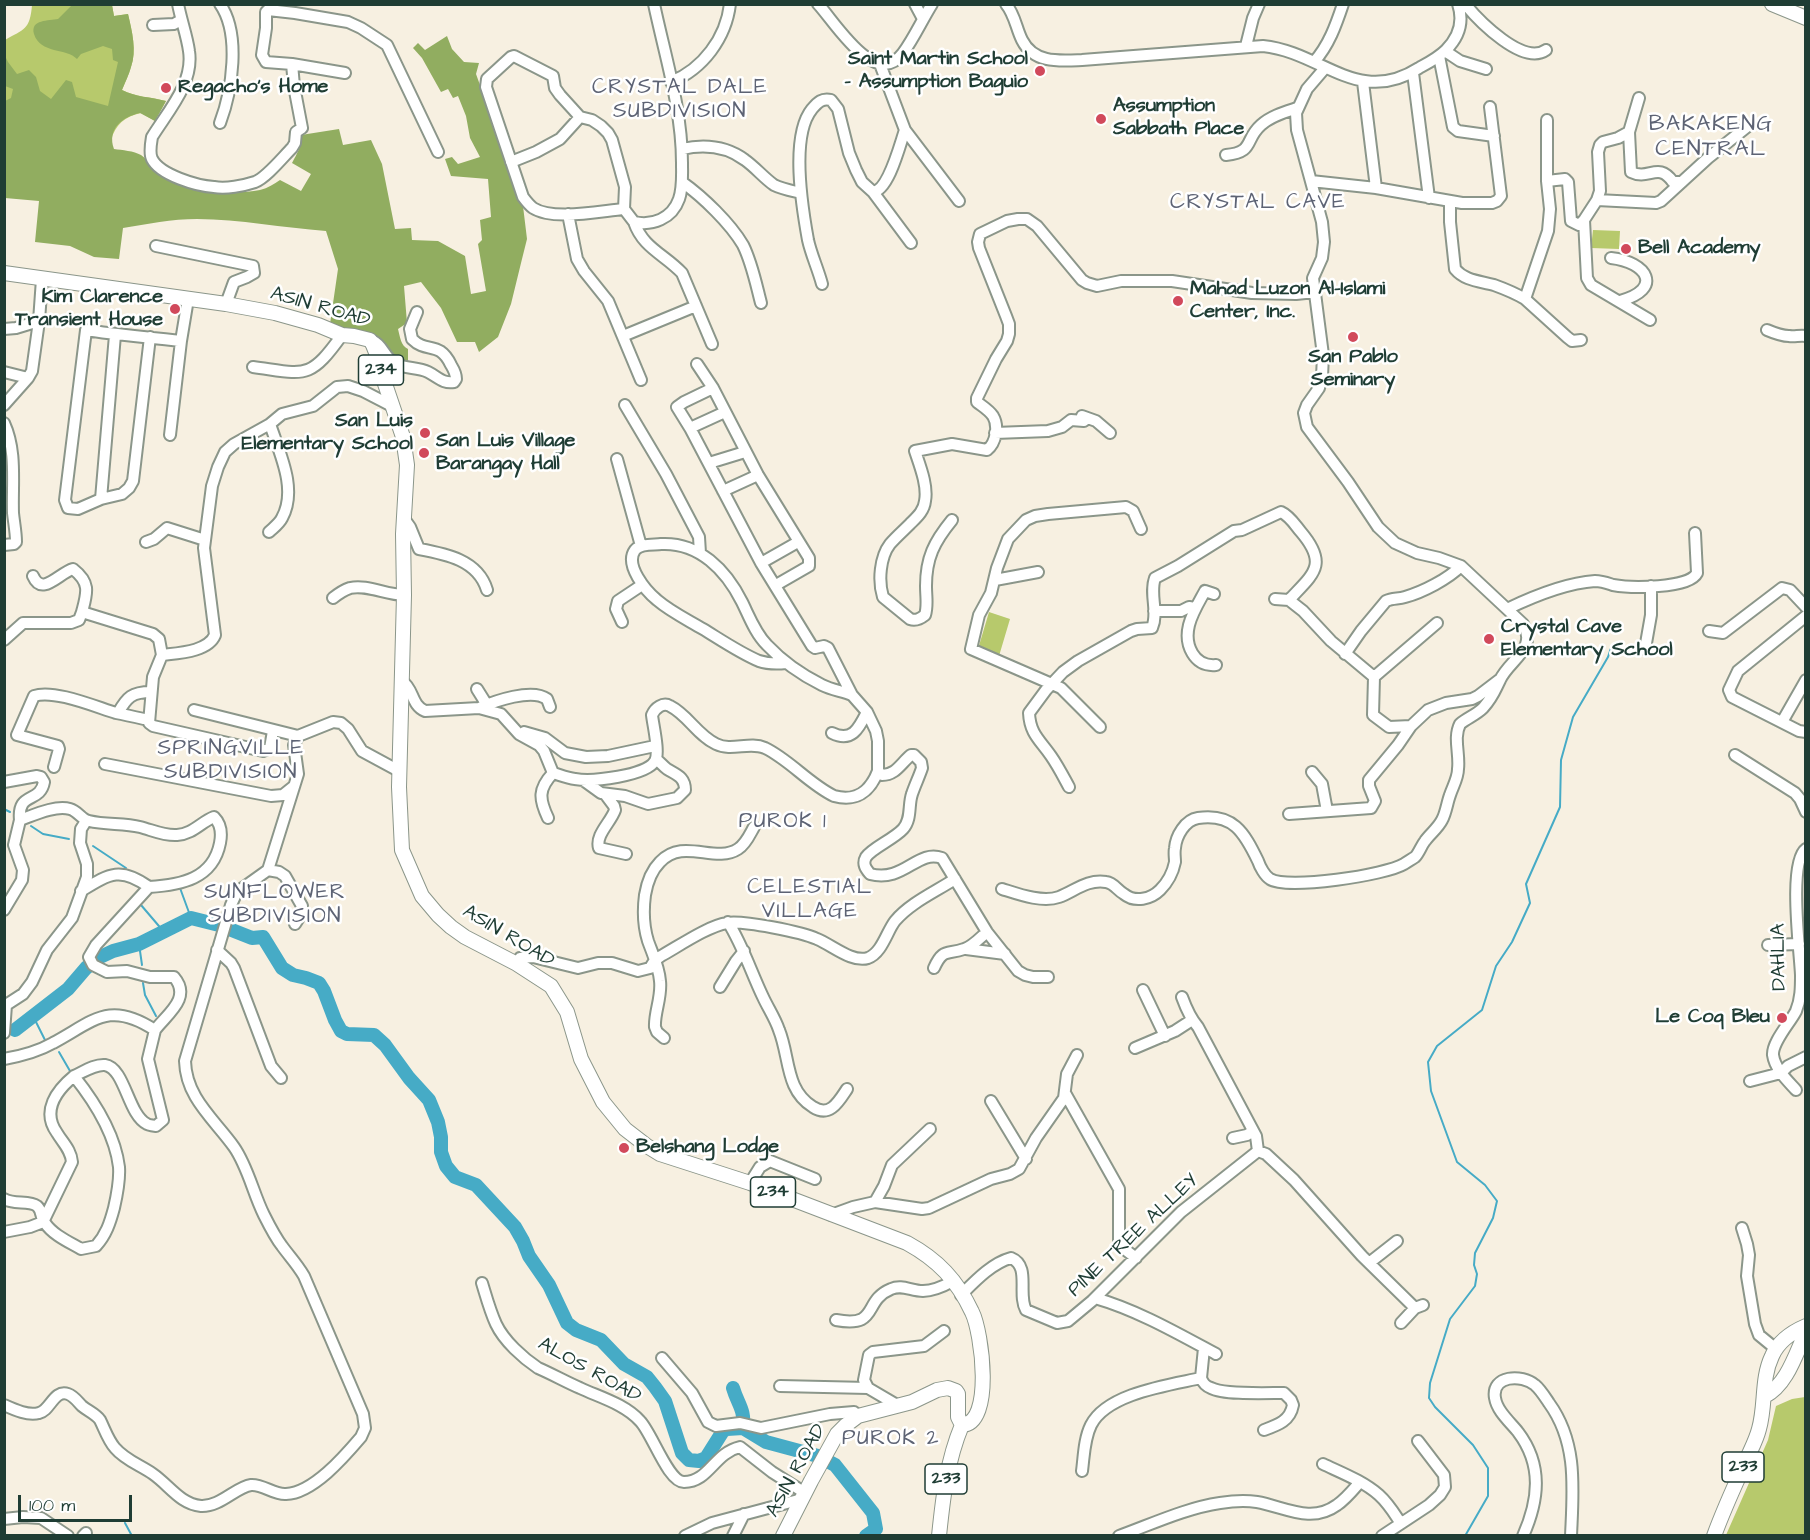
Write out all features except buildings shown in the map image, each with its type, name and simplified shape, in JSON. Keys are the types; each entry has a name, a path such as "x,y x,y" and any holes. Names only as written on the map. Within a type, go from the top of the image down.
{"main road":[{"path":"1774,5 1806,18"},
{"name":"ASIN ROAD","path":"4,273 226,304 275,313 318,325 342,335 370,340 376,351 403,437 407,465 399,771 400,836 402,850 422,896 438,915 465,937 517,964 551,986 567,1012 584,1066 603,1102 625,1129 654,1151 750,1183 907,1242 930,1256 954,1281 973,1313 981,1348 981,1401 975,1418 969,1424 962,1425 958,1417 958,1394 952,1389 942,1389 912,1402 858,1416 841,1429 832,1442 783,1536"},
{"path":"1776,1349 1787,1337 1806,1326"},
{"path":"1765,1396 1772,1392 1790,1368 1806,1332"},
{"name":"233","path":"1713,1536 1754,1444 1760,1426 1765,1396 1763,1387 1776,1349"},
{"name":"233","path":"939,1536 948,1467 953,1446 962,1425"}],"street":[{"path":"178,4 189,51 189,73 152,136 152,159 161,170 213,187 258,181 292,148 296,132 302,128 292,64"},
{"path":"219,4 226,13 230,30 231,53 231,78 227,103 220,123"},
{"path":"634,222 650,224 666,216 678,201 682,182 682,149 678,116 654,4"},
{"path":"671,82 682,78 712,51 727,26 730,4"},
{"path":"915,4 923,19"},
{"path":"820,6 836,27 866,57 879,64 889,63 902,54 932,4"},
{"path":"1006,4 1022,39 1029,50 1040,58 1054,61 1143,56 1246,46 1276,47 1363,82 1392,80 1413,72 1442,54 1460,29 1461,13 1458,4"},
{"path":"1246,46 1259,4"},
{"path":"1314,62 1323,52 1344,4"},
{"path":"1465,4 1479,22 1502,40 1533,53 1542,53 1546,50"},
{"path":"345,74 292,64 266,62 262,55 266,12 295,9 348,22 387,45 438,152"},
{"path":"153,25 174,24 181,20"},
{"path":"1442,54 1486,69"},
{"path":"1442,54 1453,127 1458,131 1494,136"},
{"path":"624,210 549,213 532,207 523,197 486,87 487,79 511,57 553,76 557,92 580,117 592,120 608,133 625,187 624,210 648,246 682,273 712,344"},
{"path":"879,64 905,130 958,201"},
{"path":"1289,814 1371,808 1375,801 1369,786 1370,780 1411,726 1428,710 1446,703 1478,696 1500,679 1514,663 1528,640 1523,624 1461,566 1417,553 1395,543 1378,527 1307,427 1305,413 1307,405 1319,388 1322,377 1323,363 1313,278 1322,258 1324,242 1322,222 1297,130 1296,113 1307,89 1325,68"},
{"path":"1413,72 1429,198"},
{"path":"1363,82 1376,188"},
{"path":"1639,98 1629,132 1631,172 1641,175 1663,172 1673,182 1682,182"},
{"path":"822,284 808,241 799,163 804,125 808,114 819,102 826,99 831,100 838,109 849,153 862,182 873,192 911,243"},
{"path":"1311,181 1376,188 1450,201 1492,203 1501,196 1490,107"},
{"path":"1226,155 1244,150 1260,126 1270,119 1297,108"},
{"path":"512,162 560,139 580,117"},
{"path":"1525,299 1548,231 1550,209 1546,120"},
{"path":"1597,200 1656,203 1666,199 1708,158 1748,126"},
{"path":"873,192 877,192 887,179 905,130"},
{"path":"1548,181 1565,179 1568,182 1571,221 1579,225 1597,200 1600,191 1598,152 1600,145 1629,132"},
{"path":"682,149 707,146 727,150 746,160 776,186 801,193"},
{"path":"682,182 695,191 721,217 743,245 754,273 761,303"},
{"path":"1450,201 1455,269 1465,278 1504,289 1525,299 1566,337 1575,341 1581,340"},
{"path":"568,214 577,259 608,301 641,380"},
{"path":"952,520 934,544 929,557 926,610 922,618 914,620 886,601 883,597 880,576 890,544 917,518 926,500 915,452 952,444 987,450 992,445 995,433 994,418 977,402 976,398 1007,342 1009,324 978,242 980,234 997,225 1027,219 1037,226 1082,280 1092,285 1121,281 1172,281 1252,293 1315,292"},
{"path":"1584,220 1588,281 1650,320"},
{"path":"156,246 252,266 254,273 234,282 226,304"},
{"path":"1611,258 1638,266 1643,270 1646,279 1643,290 1633,297 1620,301"},
{"path":"4,405 28,378 34,363 42,279"},
{"path":"170,435 188,299"},
{"path":"623,336 696,306"},
{"path":"370,340 377,343 384,354 395,364 428,372 443,381 454,382 456,379 454,370 443,352 418,345 411,339 410,329 417,312"},
{"path":"4,329 39,321"},
{"path":"150,337 133,481 122,494 101,499 78,509 68,508 65,500 86,330 115,335 150,337 182,341"},
{"path":"1767,330 1792,337 1806,336"},
{"path":"101,499 115,335"},
{"path":"253,367 294,373 308,371 330,352 342,335"},
{"path":"697,364 713,388 758,475 809,558 809,566 776,585"},
{"path":"4,372 28,378"},
{"path":"162,655 198,648 214,639 215,632 205,568 205,540 212,486 222,457 234,444 270,424 285,412 313,406 338,387 344,386 363,391 392,406"},
{"path":"552,773 582,780 597,780 633,773 651,766 657,753 652,715 660,705 666,704 702,736 716,744 726,748 750,745 767,749 834,796 856,797 873,784 878,771 878,741 867,712 852,695 831,652 826,647 813,648 761,563 677,407 713,388"},
{"path":"625,405 666,474 699,537 700,553"},
{"path":"690,428 725,412"},
{"path":"995,433 1048,431 1062,427 1067,421 1084,421 1082,416 1096,421 1110,433"},
{"path":"4,423 12,446 13,517 16,536 14,544 4,545"},
{"path":"269,532 283,517 288,497 284,465 270,424"},
{"path":"709,463 745,452"},
{"path":"617,459 641,546"},
{"path":"723,491 758,475"},
{"path":"1100,726 1071,696 1053,683 971,649 979,615 991,593 1008,539 1026,520 1035,516 1126,507 1132,511 1141,529"},
{"path":"1069,786 1061,771 1035,736 1029,716 1031,709 1053,683 1078,661 1131,631 1152,628 1154,611 1152,592 1155,578 1234,531 1242,530 1281,512 1288,517 1316,552 1314,574 1289,600"},
{"path":"405,520 419,549 445,554 467,563 484,580 487,590"},
{"path":"146,542 154,539 167,528 205,540"},
{"path":"1507,609 1548,592 1593,581 1627,586 1662,586 1690,580 1696,577 1698,568 1695,533"},
{"path":"761,563 798,542"},
{"path":"786,663 767,663 744,653 657,600 642,585 634,570 633,556 637,548 667,544 700,553 721,570 734,586 758,633 786,663 822,685 852,695"},
{"path":"1345,654 1386,601 1406,597 1445,579 1461,566"},
{"path":"4,640 23,623 71,623 79,620 87,590 83,579 73,569 41,585 36,583 33,576"},
{"path":"995,579 1038,572"},
{"path":"622,622 616,609 618,600 642,585"},
{"path":"1645,650 1651,615 1652,586"},
{"path":"333,598 353,587 404,595"},
{"path":"1708,631 1723,633 1782,588 1790,590 1806,607"},
{"path":"1214,594 1205,591 1195,608 1187,632 1189,648 1199,663 1216,665"},
{"path":"1275,599 1289,600 1303,611 1331,641 1374,677"},
{"path":"1154,611 1181,611 1189,607 1195,608"},
{"path":"82,612 153,633 160,642 162,655 155,669 147,721"},
{"path":"1806,616 1738,671 1730,686 1732,697 1806,732"},
{"path":"1411,726 1389,727 1373,715 1374,677 1437,623"},
{"path":"1002,889 1024,896 1053,898 1088,883 1106,882 1112,883 1130,898 1151,897 1168,880 1175,861 1176,840 1182,828 1196,818 1226,820 1239,828 1269,879 1282,883 1351,878 1396,868 1416,856 1422,844 1441,822 1458,773 1459,757 1456,739 1458,728 1463,721 1475,715 1490,700 1496,692 1500,679"},
{"path":"1782,722 1806,680"},
{"path":"402,681 410,689 418,708 425,711 483,707 507,699 539,695 547,699 550,707"},
{"path":"477,689 483,707"},
{"path":"118,713 127,699 134,694 151,692"},
{"path":"54,767 59,749 57,746 17,735 34,696 45,694 75,699 147,721 153,726 263,751 270,748 273,731"},
{"path":"483,707 501,714 518,733 539,745 544,751 552,773"},
{"path":"194,710 298,736 333,722 341,723 348,729 362,751 399,771"},
{"path":"832,734 839,737 849,736 867,712"},
{"path":"518,733 539,735 565,753 586,758 655,746"},
{"path":"268,870 298,774 294,745 298,736"},
{"path":"878,771 882,775 888,775 911,755 914,755 922,766 912,793 907,823 891,839 867,856 864,862 865,868 870,874 879,876 896,874 928,857 942,858 987,932 1018,970 1025,975 1048,977"},
{"path":"1735,755 1795,793 1806,812"},
{"path":"582,780 605,794 619,795 648,804 668,800 682,794 686,786 680,776 656,759"},
{"path":"105,764 271,796 283,795 295,784"},
{"path":"1312,772 1322,784 1327,811"},
{"path":"548,818 541,804 541,794 552,773"},
{"path":"4,782 37,776 41,777 44,782 41,790 21,803 20,820 14,845 23,870 21,879 4,910"},
{"path":"605,794 615,810 599,838 599,848 626,854"},
{"path":"4,1232 43,1222 72,1162 71,1154 50,1120 51,1107 56,1094 74,1076 93,1067 105,1065 115,1070 139,1118 147,1125 156,1126 163,1120 148,1059 155,1030 176,1006 180,983 174,977 150,976 127,971 107,972 91,961 96,945 149,887 180,882 201,874 208,869 218,853 221,838 220,823 214,817 208,819 194,831 178,836 161,834 141,827 86,821 78,813 68,808 48,811 20,820"},
{"path":"4,1033 5,1004 23,993 32,982 47,951 72,918 87,877 87,864 80,843 81,829 86,821"},
{"path":"664,1038 655,1027 661,982 648,940 644,910 651,873 668,854 682,851 730,853 744,844 754,826"},
{"name":"DAHLIA","path":"1781,1073 1774,1059 1774,1049 1799,1001 1801,975 1796,874 1801,852 1806,849"},
{"path":"4,1405 17,1411 39,1414 55,1398 62,1394 69,1395 96,1416 116,1450 154,1474 181,1498 202,1506 220,1501 249,1486 262,1487 279,1494 302,1491 315,1483 361,1437 365,1428 363,1414 304,1276 263,1214 235,1148 196,1100 185,1068 185,1061 218,946 236,894 268,870 274,870 285,876 302,906 302,913 295,924"},
{"path":"81,891 99,880 114,875 134,877 149,887"},
{"path":"517,964 520,958 533,957 578,968 598,963 612,963 638,971 650,968 656,960 714,927 728,922 796,931 861,959 873,956 903,912 955,879"},
{"path":"728,922 744,951 763,998 780,1030 790,1077 797,1093 810,1105 824,1111 835,1106 848,1089"},
{"path":"966,949 987,932"},
{"path":"1768,945 1799,944"},
{"path":"218,946 234,968 268,1060 281,1077"},
{"path":"934,968 941,956 953,951 966,949 1005,954"},
{"path":"720,987 744,951"},
{"path":"1143,990 1165,1036"},
{"path":"1182,997 1191,1020 1198,1027 1253,1131 1258,1151 1266,1154 1294,1180 1369,1263 1419,1306 1401,1323"},
{"path":"4,1059 52,1044 75,1029 102,1016 119,1015 140,1020 155,1030"},
{"path":"1135,1048 1165,1036 1191,1020"},
{"path":"831,1215 875,1202 929,1208 991,1179 1015,1172 1026,1159 1036,1138 1060,1104 1065,1093 1067,1074 1077,1055"},
{"path":"1750,1081 1781,1073 1788,1066 1806,1057"},
{"path":"1781,1073 1796,1090"},
{"path":"4,1199 34,1204 40,1209 43,1222 81,1249 96,1246 103,1238 109,1225 119,1183 117,1153 88,1094 74,1076"},
{"path":"1065,1093 1116,1183 1120,1197 1119,1242 1136,1258"},
{"path":"991,1101 1026,1159"},
{"path":"875,1202 892,1165 930,1129"},
{"path":"1233,1138 1253,1131"},
{"name":"PINE TREE ALLEY","path":"962,1294 999,1263 1011,1258 1019,1263 1022,1270 1023,1304 1026,1310 1057,1323 1068,1321 1095,1298 1181,1212 1258,1151"},
{"path":"750,1183 760,1167 770,1161 815,1179"},
{"path":"1742,1228 1749,1255 1747,1276 1755,1324 1759,1335 1776,1349"},
{"path":"1369,1263 1397,1241"},
{"path":"836,1320 852,1322 864,1318 878,1297 894,1287 923,1291 938,1289 954,1281"},
{"name":"ALOS ROAD","path":"482,1283 496,1324 505,1338 538,1368 617,1405 639,1419 677,1481 683,1483 704,1476 722,1455 740,1447 772,1472 806,1491"},
{"path":"1095,1298 1135,1313 1216,1354"},
{"path":"868,1388 864,1380 864,1373 867,1358 871,1353 924,1346 944,1332"},
{"path":"1204,1348 1201,1378 1207,1386 1218,1391 1284,1393 1287,1395 1293,1405 1291,1413 1281,1423 1264,1430"},
{"path":"662,1358 692,1393 708,1422 716,1426 745,1423 761,1428 830,1414 854,1412 858,1416"},
{"path":"1082,1471 1086,1437 1095,1418 1102,1412 1157,1386 1201,1378"},
{"path":"1523,1536 1530,1520 1536,1482 1533,1460 1526,1443 1495,1401 1496,1387 1507,1378 1522,1379 1534,1384 1555,1412 1568,1442 1573,1474 1572,1536"},
{"path":"780,1386 868,1388 897,1405"},
{"path":"1382,1536 1429,1504 1440,1495 1445,1487 1444,1474 1418,1441"},
{"path":"1323,1464 1360,1482 1379,1495 1400,1522"},
{"path":"1119,1536 1203,1506 1221,1502 1257,1502 1299,1514 1325,1512 1338,1505 1360,1482"},
{"path":"685,1536 712,1523 806,1491"},
{"path":"733,1536 744,1514"},
{"path":"4,1519 41,1518 68,1536"}],"green space":[{"path":"32,5 112,5 114,16 128,14 134,54 122,90 138,96 166,101 155,121 141,113 130,116 118,126 111,140 5,127 5,40 25,28 30,19"},
{"path":"72,5 112,5 114,16 128,14 134,54 122,90 138,96 166,101 155,121 140,113 122,121 114,130 112,142 114,149 141,155 160,176 173,183 197,189 224,192 260,190 280,180 301,191 311,174 292,163 300,146 301,135 339,129 343,145 371,140 382,164 395,229 411,228 412,240 438,241 465,256 471,294 486,291 478,244 482,240 480,220 491,217 488,179 451,176 445,159 452,157 458,164 480,157 470,138 466,116 458,96 453,98 448,89 441,92 422,58 413,48 418,43 425,50 447,36 452,49 464,62 479,63 476,74 501,143 517,199 523,206 527,239 511,304 498,337 479,352 475,342 457,342 441,308 421,282 404,286 407,323 398,329 402,343 408,349 408,364 392,358 380,339 330,324 338,269 326,231 213,219 160,222 123,228 119,259 94,257 70,246 35,242 39,201 5,198 5,101 11,98 13,89 5,86 4,54 17,74 29,70 36,77 40,91 51,99 66,80 72,82 76,97 108,106 118,62 113,60 112,49 103,46 81,54 77,59 67,53 42,45 34,34 37,23 58,19"},
{"path":"1593,230 1620,231 1619,249 1591,248"},
{"path":"989,612 1010,619 999,656 978,649"},
{"path":"1805,1397 1805,1535 1726,1535 1768,1440 1776,1406 1792,1399"}],"waterway":[{"path":"1465,1536 1488,1496 1488,1468 1473,1445 1435,1407 1429,1398 1430,1383 1450,1319 1475,1286 1477,1274 1474,1265 1475,1253 1493,1218 1497,1201 1485,1185 1457,1162 1431,1091 1428,1062 1437,1046 1482,1010 1496,966 1512,942 1530,903 1526,884 1560,807 1561,760 1573,717 1611,648"},
{"path":"4,809 10,812"},
{"path":"31,826 43,834 69,839"},
{"path":"93,846 126,868"},
{"path":"180,888 191,918"},
{"path":"141,905 164,932"},
{"path":"15,1030 68,989 98,958 139,944 191,918 219,925 252,938 263,937 282,968 293,975 319,983 341,1031 347,1034 374,1035 385,1045 409,1078 429,1100 438,1122 441,1152 446,1166 455,1177 476,1185 515,1227 529,1256 549,1285 567,1323 576,1330 601,1340 624,1364 647,1377 665,1401 682,1453 689,1460 699,1461 706,1458 723,1431 743,1428 766,1442 818,1456 835,1465 873,1513 876,1529 866,1536"},
{"path":"139,944 142,965"},
{"path":"143,983 145,995 156,1016"},
{"path":"33,1016 45,1040"},
{"path":"59,1052 70,1071"},
{"path":"733,1388 742,1411 743,1428"},
{"path":"125,1523 132,1536"}],"place":[{"name":"Saint Martin School - Assumption Baguio","path":"1040,71"},
{"name":"Regacho’s Home","path":"166,88"},
{"name":"Assumption Sabbath Place","path":"1101,119"},
{"name":"Bell Academy","path":"1626,249"},
{"name":"Mahad Luzon Al-Islami Center, Inc.","path":"1178,301"},
{"name":"Kim Clarence Transient House","path":"175,309"},
{"name":"San Pablo Seminary","path":"1353,337"},
{"name":"San Luis Elementary School","path":"425,433"},
{"name":"San Luis Village Barangay Hall","path":"424,453"},
{"name":"Crystal Cave Elementary School","path":"1489,639"},
{"name":"Le Coq Bleu","path":"1782,1018"},
{"name":"Belshang Lodge","path":"624,1148"}],"district":[{"name":"CRYSTAL DALE SUBDIVISION","path":"680,101"},
{"name":"BAKAKENG CENTRAL","path":"1711,138"},
{"name":"CRYSTAL CAVE","path":"1258,204"},
{"name":"SPRINGVILLE SUBDIVISION","path":"231,762"},
{"name":"PUROK 1","path":"783,823"},
{"name":"CELESTIAL VILLAGE","path":"810,901"},
{"name":"SUNFLOWER SUBDIVISION","path":"275,906"},
{"name":"PUROK 2","path":"891,1440"}]}
